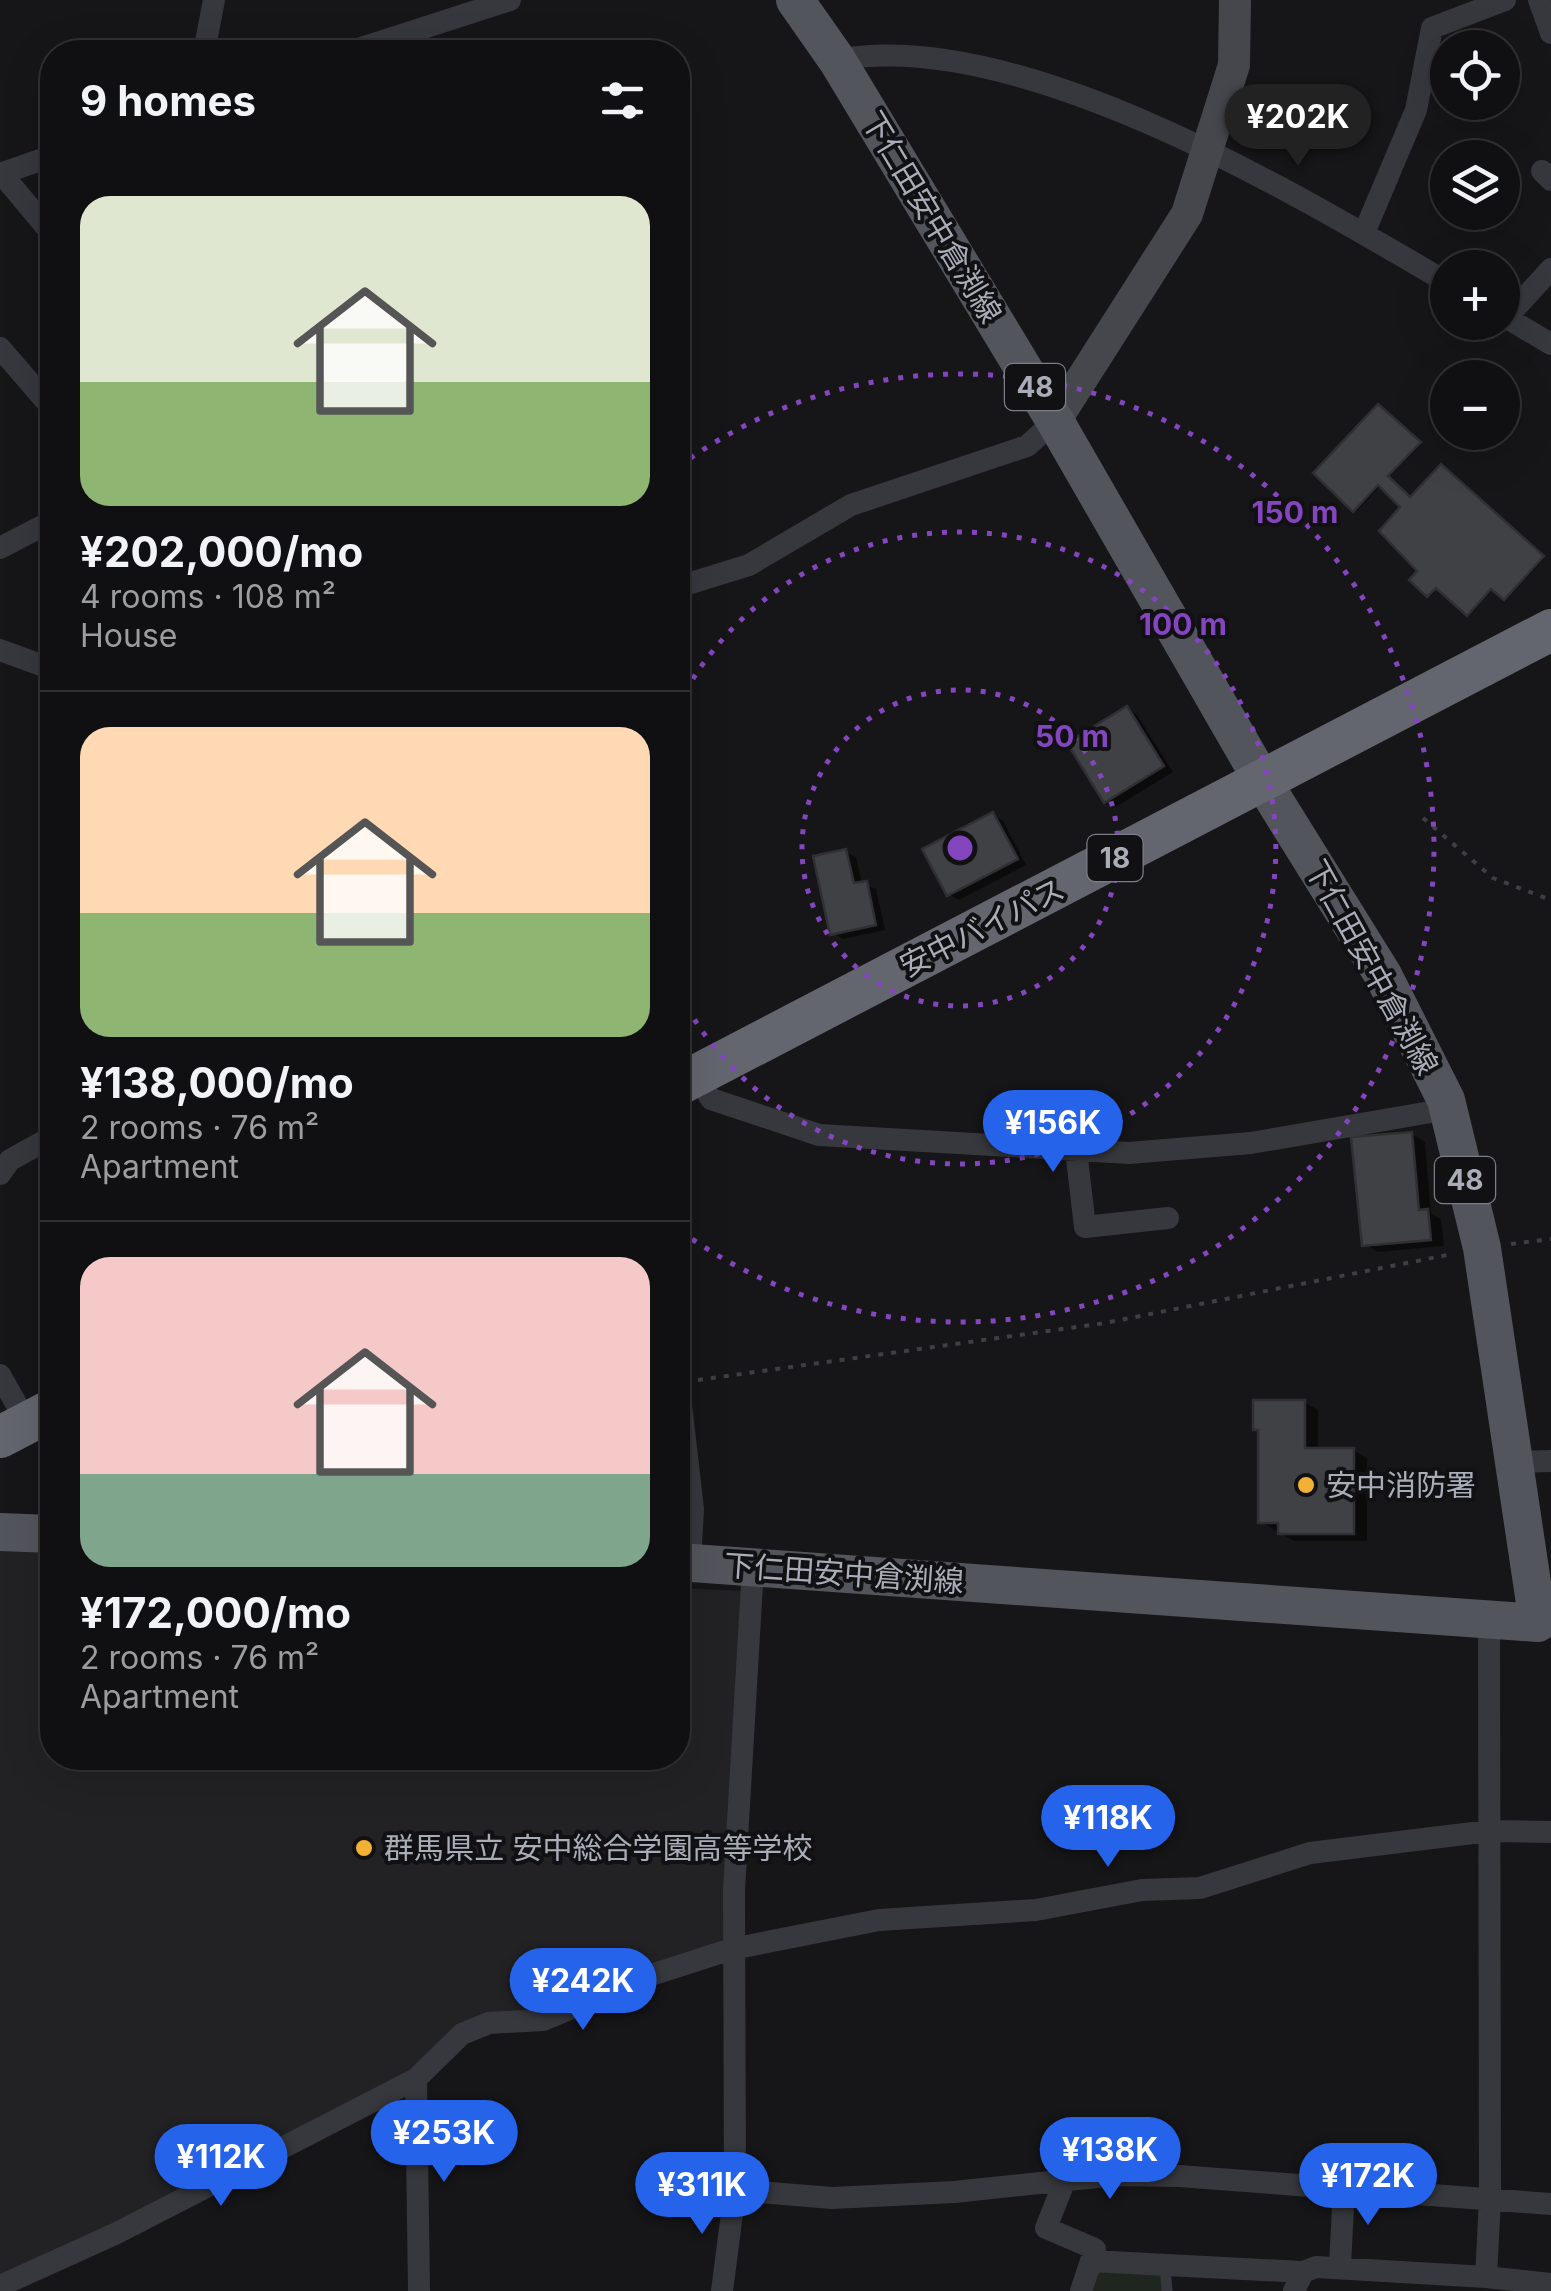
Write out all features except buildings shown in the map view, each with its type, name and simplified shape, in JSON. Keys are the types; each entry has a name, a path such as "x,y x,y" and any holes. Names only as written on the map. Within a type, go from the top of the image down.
{"highway":[{"name":"安中バイパス","path":"690,1078 1551,630"}],"main road":[{"name":"下仁田安中倉渕線","path":"690,1562 1545,1623 1511,1462 1482,1248 1448,1109 1383,975 1264,782 1055,421 838,60 795,0"},
{"path":"0,1532 40,1534"}],"street":[{"path":"206,40 214,0"},
{"path":"388,40 510,0"},
{"path":"690,583 749,565 852,505 1028,446 1055,421 1187,214 1234,65 1236,0"},
{"path":"1364,233 1416,110 1432,28 1505,0"},
{"path":"1539,0 1551,33"},
{"path":"838,60 862,55 951,60 1066,92 1208,150 1430,272"},
{"path":"40,160 1,174 40,220"},
{"path":"1520,300 1551,269"},
{"path":"1520,326 1551,344"},
{"path":"0,348 40,394"},
{"path":"0,548 40,527"},
{"path":"0,650 40,665"},
{"path":"690,1082 711,1099 819,1135 1130,1153 1251,1143 1448,1109"},
{"path":"0,1174 10,1160 40,1143"},
{"path":"1076,1150 1085,1227 1168,1218"},
{"path":"0,1376 27,1424"},
{"path":"1511,1462 1551,1461"},
{"path":"690,1491 690,1522"},
{"path":"722,2291 734,2190 732,1948 753,1567"},
{"path":"1486,2278 1490,2199 1489,1619"},
{"path":"0,2286 117,2233 416,2079 462,2034 489,2023 543,2020 651,1974 732,1948 878,1920 1036,1910 1142,1890 1200,1888 1310,1854 1488,1831 1551,1832"},
{"path":"416,2079 419,2291"},
{"path":"734,2190 832,2198 954,2192 1065,2180 1179,2176 1551,2204"},
{"path":"1065,2180 1046,2228 1095,2249 1081,2291"},
{"path":"1340,2266 1344,2188"},
{"path":"1090,2262 1165,2264 1299,2281 1340,2266 1551,2284"}],"lane":[{"path":"1165,2264 1168,2291"}],"path":[{"path":"1423,818 1493,878 1551,900"},
{"path":"690,1379 1105,1323 1482,1248 1551,1239"}],"shaded area":[{"name":"群馬県立 安中総合学園高等学校","path":"0,1549 40,1551 40,1770 690,1770 690,1589 742,1591 724,1939 716,1947 542,2011 489,2015 409,2074 0,2281"},
{"path":"1096,2269 1162,2271 1163,2291 1088,2291"}],"place":[{"name":"安中消防署","path":"1306,1485"},
{"name":"群馬県立 安中総合学園高等学校","path":"364,1848"}]}
